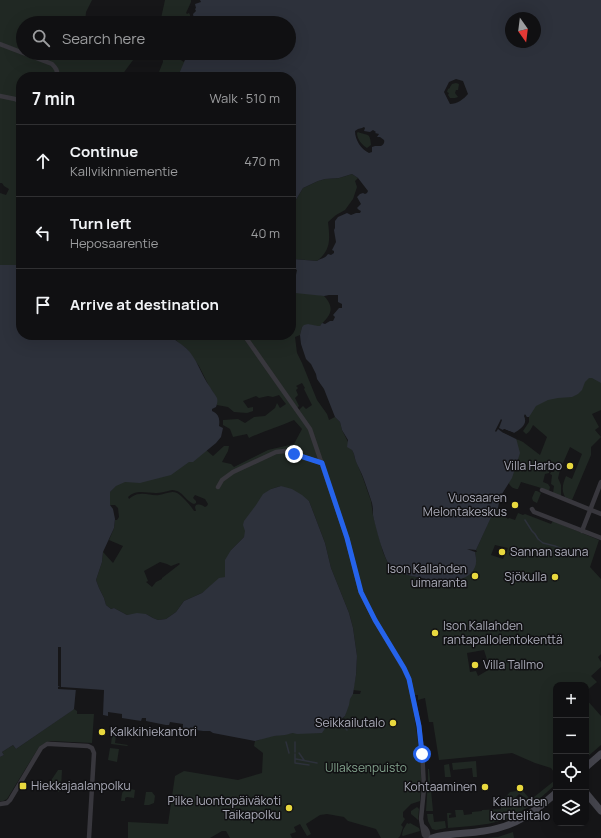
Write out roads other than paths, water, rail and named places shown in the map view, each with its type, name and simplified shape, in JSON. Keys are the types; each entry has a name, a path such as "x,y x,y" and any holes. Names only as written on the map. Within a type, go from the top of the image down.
{"street":[{"path":"0,44 16,50"},
{"path":"42,60 52,64 57,72"},
{"path":"0,96 16,100"},
{"path":"248,340 309,427 347,538 363,596 409,679 419,726 422,750 424,782 421,813 422,825 428,830 429,833 428,838"},
{"path":"218,487 222,480 233,472 276,452 285,452 322,463"},
{"path":"582,531 601,482"},
{"path":"542,490 601,514"},
{"path":"532,509 534,512 601,538"},
{"path":"0,804 6,803 10,800 41,748 45,745 55,744 88,746 92,748 94,753 90,838"},
{"path":"589,764 601,754"},
{"path":"432,838 443,835 484,831 507,826 529,815 553,795"},
{"path":"589,797 601,811"}],"waterway":[{"path":"525,520 538,539 543,543 566,551"},
{"path":"339,720 347,730"},
{"path":"286,742 289,753"},
{"path":"295,742 295,752"},
{"path":"299,753 304,760"},
{"path":"295,754 295,763 309,765"},
{"path":"296,759 317,763"}],"place":[{"name":"Villa Harbo","path":"570,466"},
{"name":"Vuosaaren Melontakeskus","path":"515,505"},
{"name":"Sannan sauna","path":"502,552"},
{"name":"Ison Kallahden uimaranta","path":"475,576"},
{"name":"Sjökulla","path":"555,577"},
{"name":"Ison Kallahden rantapallolentokenttä","path":"435,633"},
{"name":"Villa Tallmo","path":"475,665"},
{"name":"Seikkailutalo","path":"393,723"},
{"name":"Kalkkihiekantori","path":"102,732"},
{"name":"Hiekkajaalanpolku","path":"23,786"},
{"name":"Kohtaaminen","path":"485,787"},
{"name":"Kallahden korttelitalo","path":"520,788"},
{"name":"Pilke luontopäiväkoti Taikapolku","path":"289,808"}],"park label":[{"name":"Ullaksenpuisto","path":"366,768"}]}
